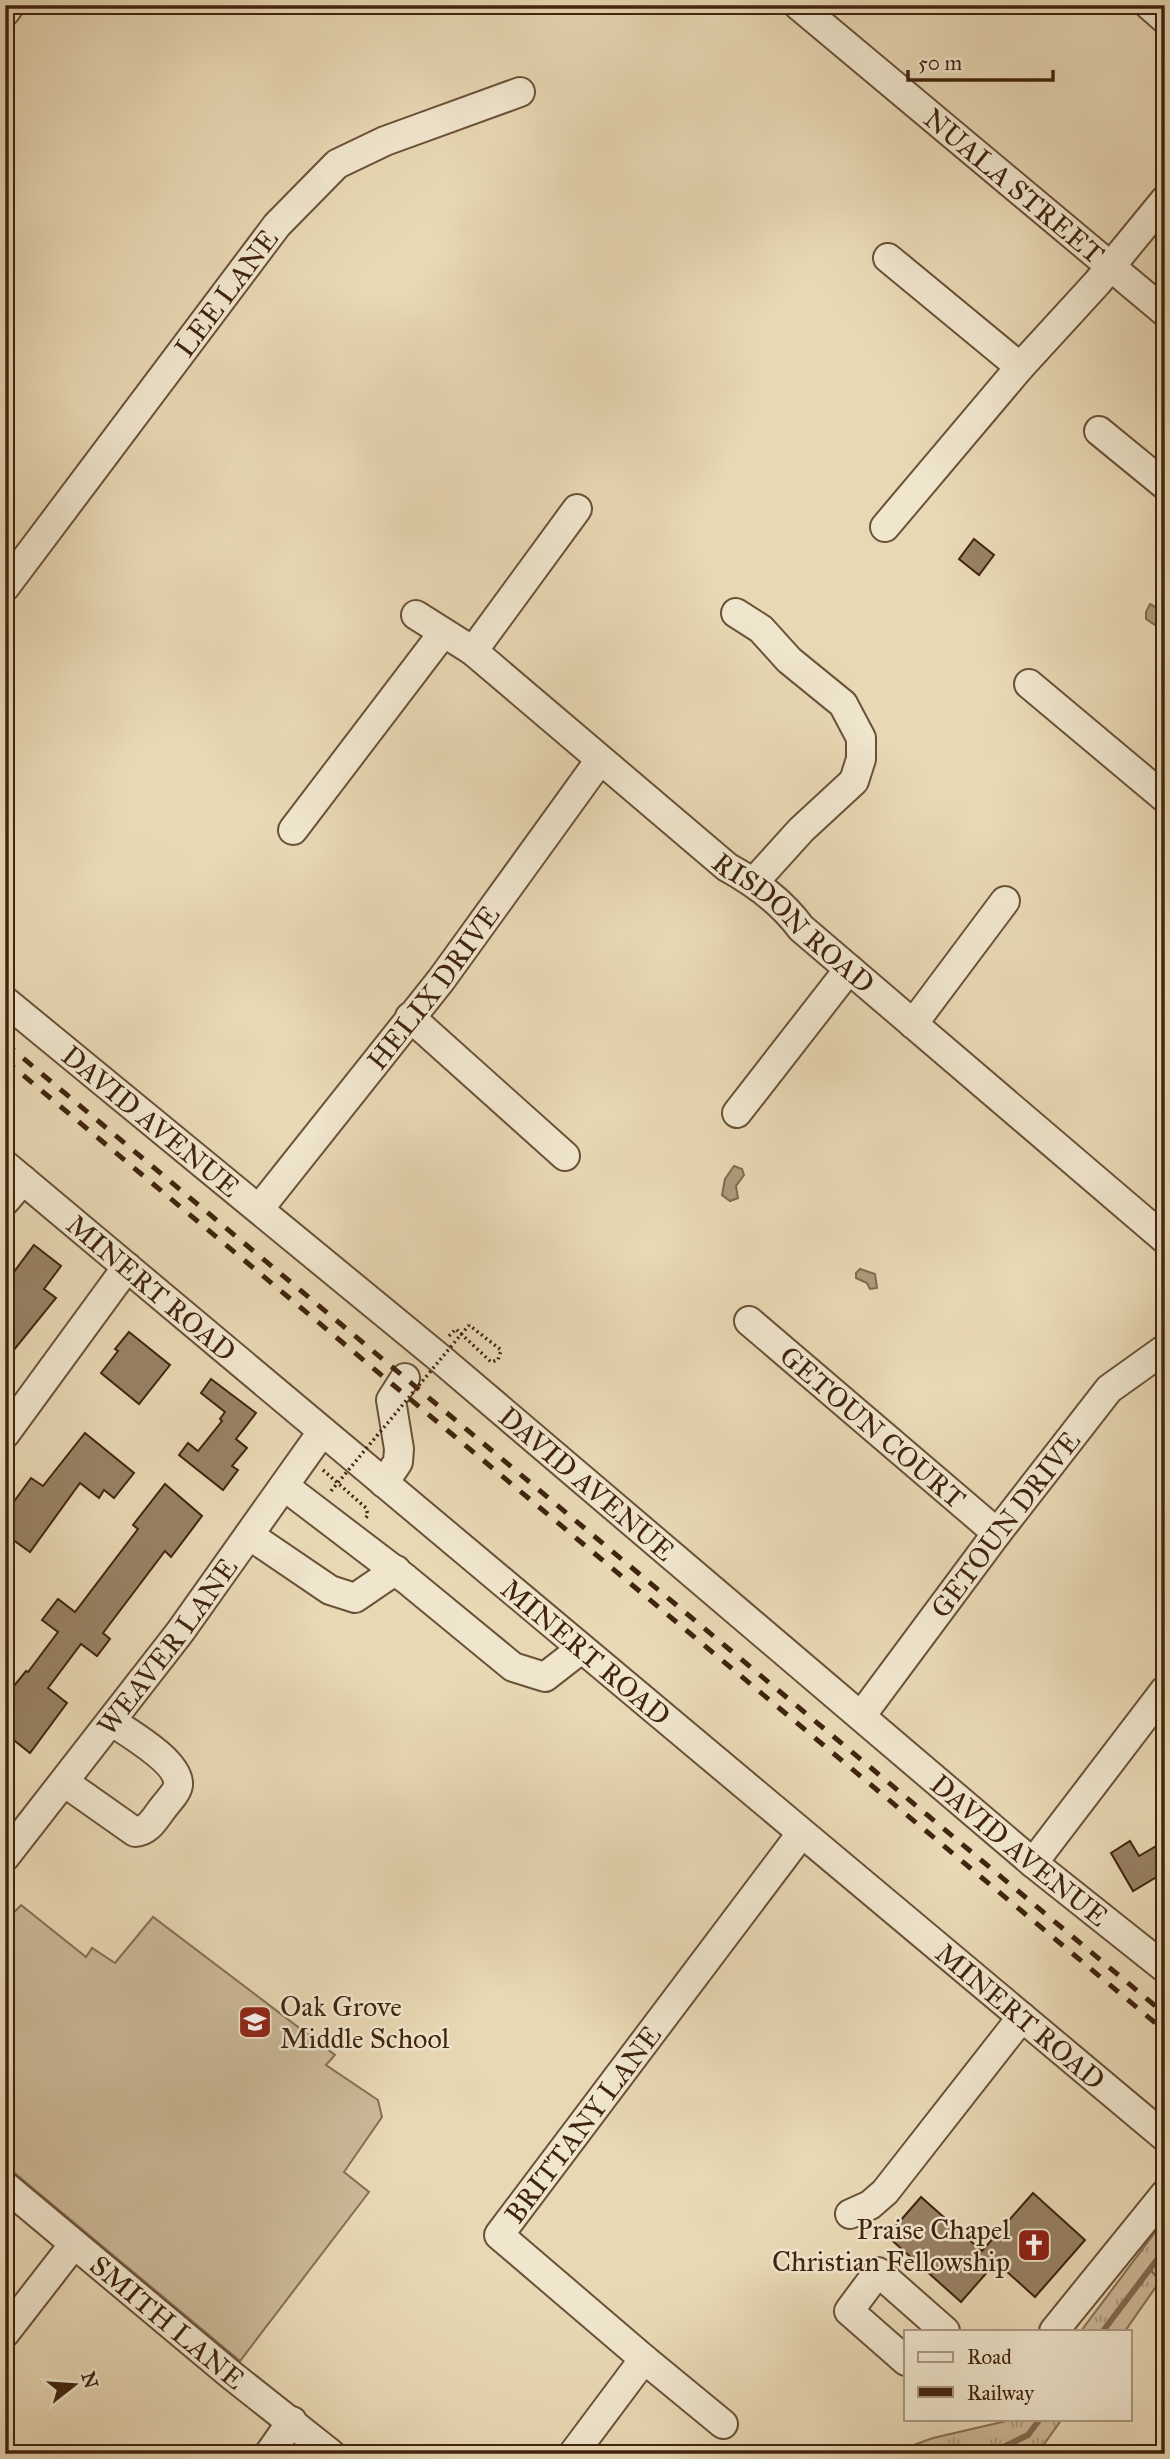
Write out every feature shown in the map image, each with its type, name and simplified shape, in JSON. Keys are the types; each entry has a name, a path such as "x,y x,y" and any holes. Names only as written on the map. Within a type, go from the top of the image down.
{"street":[{"path":"5,12 10,5"},
{"name":"NUALA STREET","path":"798,5 1165,312"},
{"path":"1149,5 1165,19"},
{"name":"LEE LANE","path":"5,587 277,225 337,164 385,141 520,92"},
{"path":"885,527 1165,201"},
{"path":"888,258 1020,367"},
{"path":"1099,431 1165,485"},
{"path":"473,651 577,509"},
{"path":"736,614 761,629 789,660 843,704 861,738 861,759 854,780 801,830 754,882"},
{"name":"RISDON ROAD","path":"416,615 473,651 727,867 754,882 789,912 801,928 1165,1239"},
{"path":"293,830 443,633"},
{"path":"1029,684 1165,798"},
{"name":"HELIX DRIVE","path":"259,1209 441,980 600,760"},
{"path":"914,1024 1005,901"},
{"path":"737,1113 849,969"},
{"name":"DAVID AVENUE","path":"5,1001 442,1360 1033,1863 1165,1968"},
{"path":"410,1017 565,1156"},
{"name":"MINERT ROAD","path":"11,1182 127,1267 314,1443 384,1483 1165,2137"},
{"path":"5,1434 127,1267"},
{"name":"GETOUN COURT","path":"749,1321 997,1533"},
{"name":"GETOUN DRIVE","path":"861,1716 997,1533 1109,1389 1165,1349"},
{"path":"384,1483 398,1462 399,1448 391,1400 405,1378"},
{"name":"WEAVER LANE","path":"5,1857 180,1632 314,1443"},
{"path":"284,1486 396,1570 513,1668 545,1677 581,1649"},
{"path":"249,1535 330,1590 355,1598 396,1570"},
{"path":"1033,1863 1165,1690"},
{"path":"64,1782 135,1832 149,1827 174,1793 178,1785 176,1778 159,1755 111,1721"},
{"name":"BRITTANY LANE","path":"644,2359 499,2235 801,1834"},
{"path":"850,2214 870,2205 885,2192 1022,2018"},
{"name":"SMITH LANE","path":"5,2186 230,2374 331,2454"},
{"path":"1055,2330 1165,2193"},
{"path":"5,2333 74,2244"},
{"path":"904,2359 849,2311 878,2272 944,2330"},
{"path":"573,2454 644,2359 723,2424"},
{"path":"269,2454 292,2421"}],"path":[{"path":"327,1500 331,1491 470,1325 501,1350 498,1360 491,1362 456,1329 449,1336 457,1343 442,1360"},
{"path":"314,1443 366,1508 368,1515 364,1521 356,1521"}],"green space":[{"path":"21,1905 86,1957 92,1948 115,1963 153,1917 335,2055 326,2065 378,2100 382,2117 344,2172 369,2192 240,2361 5,2165 5,1922"},
{"path":"1165,2219 1165,2249 1149,2268 1160,2281 1126,2330 1082,2330"},
{"path":"1165,2249 1165,2276 1160,2281 1149,2268"},
{"path":"1011,2420 1061,2420 1042,2447 1031,2454 889,2454 933,2438"}],"shaded area":[{"path":"1150,604 1165,612 1165,627 1146,619"},
{"path":"734,1166 742,1169 744,1175 736,1186 738,1198 730,1201 722,1195 725,1179"},
{"path":"860,1269 875,1274 877,1288 870,1289 867,1283 856,1278"}],"building":[{"path":"974,539 994,555 979,575 959,559"},
{"path":"34,1245 61,1266 44,1289 56,1298 5,1361 5,1284"},
{"path":"129,1332 170,1365 139,1404 101,1373"},
{"path":"211,1379 256,1413 236,1439 247,1448 232,1466 238,1470 223,1490 179,1455 188,1443 198,1451 222,1421 220,1419 225,1412 201,1393"},
{"path":"85,1433 134,1473 114,1498 104,1490 99,1498 80,1483 30,1552 5,1534 5,1514 31,1478 43,1486"},
{"path":"165,1484 202,1516 171,1557 165,1551 103,1633 110,1639 97,1656 81,1644 48,1688 67,1703 30,1753 5,1733 5,1697 58,1632 42,1620 58,1599 75,1612 138,1529 133,1525"},
{"path":"1130,1841 1139,1856 1165,1841 1165,1872 1133,1891 1111,1853"},
{"name":"Praise Chapel Christian Fellowship","path":"1033,2193 1085,2240 1035,2297 996,2262 961,2302 887,2236 921,2197 982,2251"}],"waterway":[{"path":"1104,2330 1165,2249"},
{"path":"980,2454 993,2452 1028,2435 1039,2420"}],"railway":[{"path":"5,1043 1165,2014"},
{"path":"5,1060 1165,2031"}],"place":[{"name":"Oak Grove Middle School","path":"255,2022"},
{"name":"Praise Chapel Christian Fellowship","path":"1034,2245"}]}
